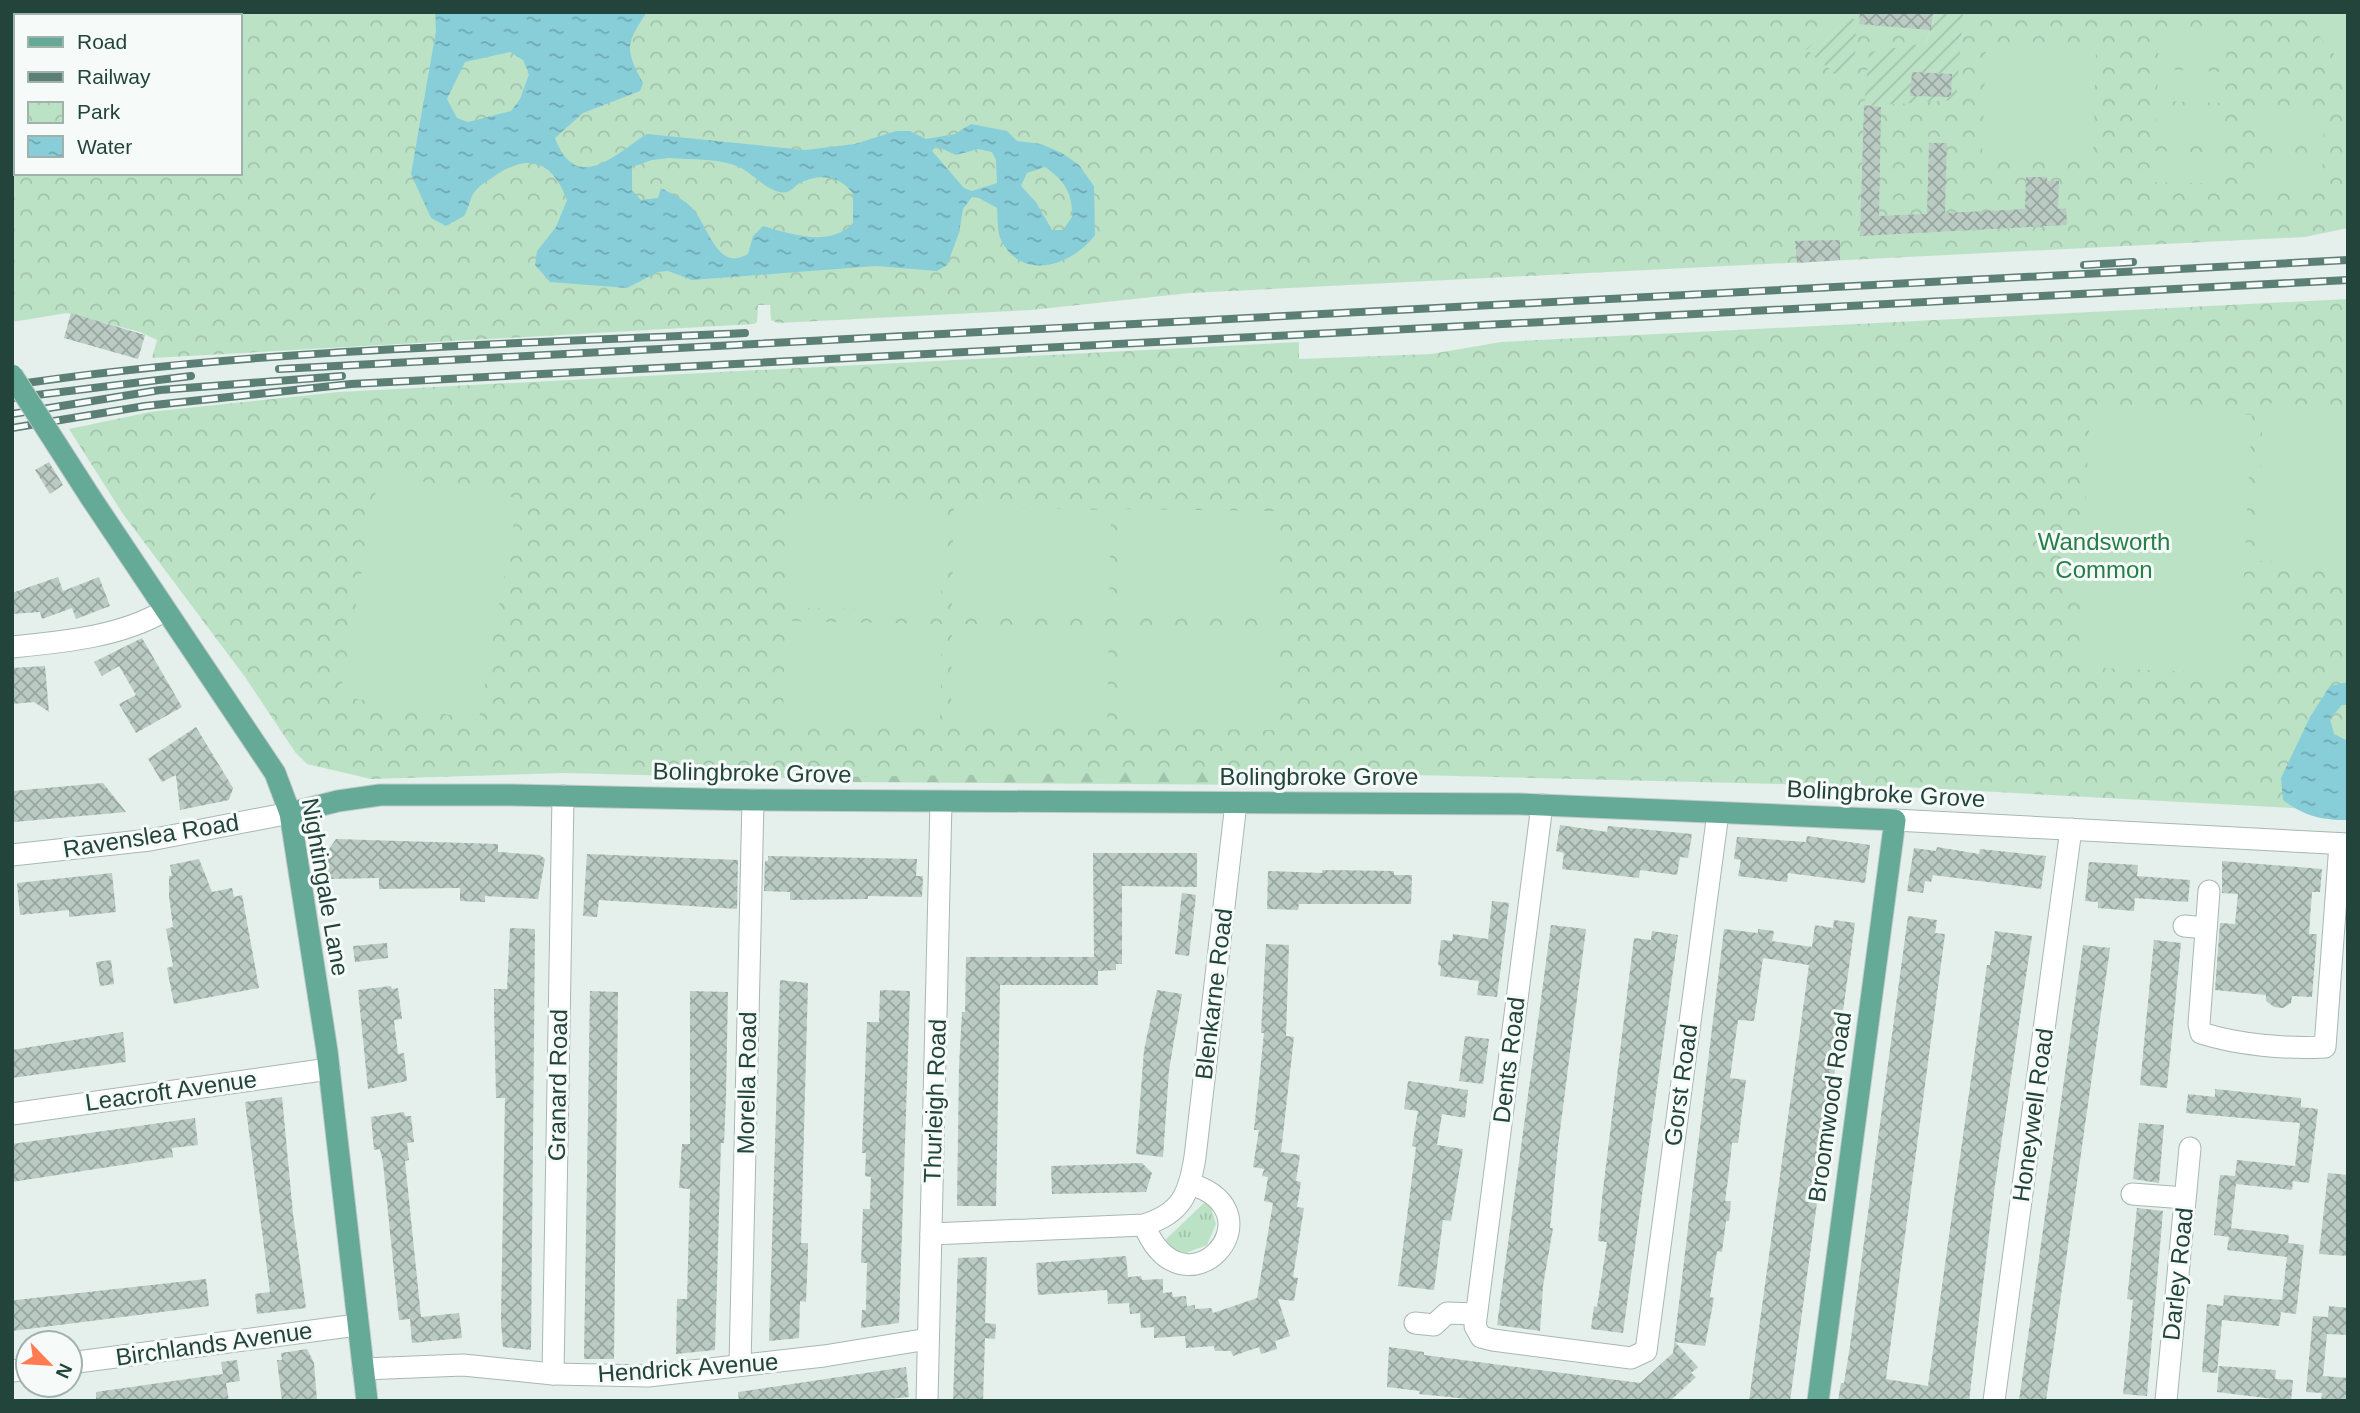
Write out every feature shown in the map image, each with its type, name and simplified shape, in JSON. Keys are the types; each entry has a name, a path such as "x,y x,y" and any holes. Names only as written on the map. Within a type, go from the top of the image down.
{"main road":[{"name":"Nightingale Lane","path":"12,375 164,611 275,773 290,814 329,1069 368,1401"},
{"name":"Bolingbroke Grove","path":"290,814 338,801 380,795 941,802 1542,805 1895,820"},
{"name":"Broomwood Road","path":"1818,1401 1895,820"}],"street":[{"path":"12,647 93,636 132,625 164,611"},
{"name":"Granard Road","path":"553,1374 564,796"},
{"name":"Morella Road","path":"740,1365 753,800"},
{"name":"Thurleigh Road","path":"927,1401 941,802"},
{"name":"Blenkarne Road","path":"931,1234 1144,1225 1165,1219 1181,1203 1191,1184 1236,803"},
{"name":"Dents Road","path":"1476,1314 1542,805"},
{"name":"Gorst Road","path":"1476,1314 1475,1326 1482,1337 1493,1340 1631,1358 1646,1351 1718,813"},
{"name":"Ravenslea Road","path":"12,855 150,839 290,814"},
{"name":"Bolingbroke Grove","path":"1895,820 2344,844"},
{"name":"Honeywell Road","path":"1994,1401 2071,829"},
{"path":"2209,891 2199,1024 2201,1033 2217,1038 2306,1048 2325,1047 2341,953 2344,844"},
{"path":"2184,926 2206,928"},
{"name":"Leacroft Avenue","path":"12,1114 329,1069"},
{"name":"Darley Road","path":"2166,1401 2190,1148"},
{"path":"1144,1225 1153,1246 1178,1264 1190,1266 1216,1256 1224,1245 1229,1216 1221,1199 1210,1190 1191,1184"},
{"path":"2133,1194 2185,1198"},
{"path":"1415,1323 1434,1325 1447,1314 1476,1314"},
{"name":"Birchlands Avenue","path":"84,1361 358,1325"},
{"name":"Hendrick Avenue","path":"363,1369 463,1365 553,1374 648,1376 928,1339"}],"green space":[{"path":"12,12 1936,12 1926,43 1864,105 1961,12 2348,12 2348,228 2305,237 1190,293 1031,310 778,323 771,320 770,305 758,305 757,322 754,324 152,358 157,340 140,332 67,313 12,322"},
{"path":"1936,12 1963,13 1956,100 1864,106 1869,52 1926,43"},
{"path":"2300,12 2348,12 2348,72"},
{"path":"1844,19 1856,19 1855,64 1840,78 1806,49"},
{"path":"2159,29 2228,32 2226,63 2158,60"},
{"path":"1986,46 2096,49 2093,160 1982,157"},
{"path":"2158,69 2226,72 2225,103 2157,101"},
{"path":"2156,111 2224,113 2223,145 2155,142"},
{"path":"2256,111 2325,113 2323,145 2255,143"},
{"path":"2155,151 2223,153 2222,184 2153,182"},
{"path":"2255,154 2323,155 2322,187 2254,185"},
{"name":"Wandsworth Common","path":"2348,299 2348,811 1903,787 1250,771 756,778 565,773 371,779 307,764 295,752 245,677 123,514 69,429 150,412 339,392 1299,342 1299,359 1431,354 1501,342"},
{"path":"2263,403 2348,407 2348,564 2257,561"},
{"path":"2090,407 2252,415 2239,674 2078,667"},
{"path":"379,474 518,498 479,720 340,696"},
{"path":"786,505 943,507 941,610 785,608"},
{"path":"954,507 1111,510 1109,612 952,610"},
{"path":"1122,509 1279,511 1277,614 1120,611"},
{"path":"785,621 942,624 940,727 783,724"},
{"path":"952,624 1109,626 1107,729 951,726"},
{"path":"1121,625 1277,628 1275,730 1119,728"},
{"path":"1291,749 1287,779 1273,785 847,782 795,771"},
{"path":"1204,1203 1210,1205 1216,1224 1207,1245 1186,1253 1169,1248 1166,1239"}],"water":[{"path":"435,12 647,12 631,40 630,47 633,62 643,83 640,91 583,113 555,138 564,155 574,165 598,165 647,134 805,150 855,144 896,131 910,131 926,139 955,134 971,124 1007,131 1017,141 1041,144 1062,153 1079,165 1094,186 1095,235 1086,246 1061,261 1048,265 1021,262 1001,240 997,208 972,197 963,209 959,233 947,265 937,271 876,266 692,280 668,271 658,272 627,288 550,282 535,265 537,251 556,227 567,200 555,177 548,170 530,163 520,164 496,175 474,192 464,216 446,226 431,218 411,174 436,31","holes":["510,52 523,60 529,74 520,99 511,111 468,122 457,118 447,99 465,62","936,146 956,155 978,149 992,152 996,160 997,183 972,191 964,188 932,151","696,159 731,164 781,192 789,191 808,180 830,178 842,183 853,194 853,223 843,231 821,237 797,235 763,226 753,236 748,254 729,258 716,246 693,209 682,200 661,188 658,198 641,200 632,190 632,167 652,160","1045,167 1066,188 1071,201 1072,217 1063,230 1052,230 1036,202 1021,186 1027,173"]},
{"path":"2348,682 2348,705 2342,705 2330,719 2334,734 2348,741 2348,820 2321,818 2299,810 2283,800 2281,778 2310,717 2330,686"}],"building":[{"path":"1860,12 1933,12 1931,30 1859,24"},
{"path":"1912,72 1952,74 1951,97 1910,96"},
{"path":"1864,105 1881,107 1879,216 1927,214 1929,143 1947,143 1945,213 2025,209 2026,177 2047,177 2047,181 2059,181 2058,209 2066,208 2067,225 1860,236"},
{"path":"1840,240 1840,260 1797,263 1795,241"},
{"path":"71,313 145,335 138,359 64,338"},
{"path":"49,462 63,485 50,494 35,470"},
{"path":"58,577 63,591 99,577 110,606 76,619 72,608 42,619 40,612 12,614 12,593"},
{"path":"142,638 182,707 136,733 119,704 136,695 119,666 102,676 94,662"},
{"path":"45,666 49,712 34,702 12,704 12,668"},
{"path":"196,727 233,788 229,800 180,810 176,775 162,782 148,759"},
{"path":"103,783 126,812 14,822 12,791"},
{"path":"1560,825 1607,832 1608,826 1692,834 1688,858 1680,857 1677,875 1640,870 1639,878 1562,869 1564,853 1556,851"},
{"path":"1807,836 1870,845 1865,883 1788,873 1787,882 1738,876 1741,860 1734,859 1737,837 1806,842"},
{"path":"336,839 498,844 498,852 540,855 545,859 538,899 485,896 485,902 460,901 460,888 379,889 379,878 328,879 327,852"},
{"path":"1937,847 1979,854 1980,849 2046,856 2041,889 1933,875 1931,882 1925,881 1923,893 1907,891 1914,848 1936,851"},
{"path":"1093,853 1197,853 1197,887 1122,886 1122,964 1116,964 1116,970 1098,971 1098,985 1000,985 996,1206 957,1206 959,1066 962,1012 965,1012 966,957 1094,957"},
{"path":"587,854 738,860 737,909 599,900 597,917 583,916"},
{"path":"768,856 917,859 916,876 923,876 922,897 868,896 868,899 790,900 790,892 764,891 765,861 768,861"},
{"path":"199,859 212,892 232,888 234,897 242,895 259,988 174,1004 167,968 173,966 166,929 173,927 169,896 169,876 172,876 170,865"},
{"path":"2222,861 2322,869 2320,892 2312,892 2309,934 2317,934 2312,997 2292,996 2291,1003 2283,1008 2274,1007 2266,1001 2266,995 2215,990 2220,923 2235,924 2238,894 2222,893"},
{"path":"2089,862 2138,865 2137,876 2190,880 2188,902 2135,898 2134,911 2098,908 2098,902 2085,901"},
{"path":"1322,870 1394,871 1394,875 1412,875 1411,904 1299,904 1298,910 1267,909 1268,871 1322,873"},
{"path":"112,873 116,912 69,917 69,910 20,915 17,883"},
{"path":"1182,893 1196,895 1189,956 1175,954"},
{"path":"1492,901 1509,903 1497,997 1477,995 1479,981 1440,976 1441,966 1438,965 1441,940 1452,941 1453,934 1488,939"},
{"path":"1908,916 1937,920 1935,933 1945,934 1886,1379 1928,1386 1987,965 1990,965 1995,931 2032,936 1995,1185 1969,1401 1838,1401 1850,1346"},
{"path":"1834,920 1855,923 1790,1401 1749,1401 1809,965 1763,958 1754,1021 1738,1020 1730,1078 1746,1080 1738,1143 1732,1143 1725,1201 1731,1201 1729,1221 1726,1221 1722,1252 1717,1251 1710,1297 1714,1298 1705,1346 1675,1342 1698,1367 1691,1373 1696,1377 1670,1401 1488,1401 1419,1394 1420,1391 1387,1387 1389,1347 1424,1352 1424,1355 1640,1383 1673,1353 1724,929 1758,933 1758,929 1774,931 1772,941 1812,947 1815,925 1833,928"},
{"path":"1551,925 1586,929 1558,1146 1550,1228 1553,1228 1543,1286 1540,1331 1497,1325"},
{"path":"510,928 535,929 531,1350 503,1347 501,1321 505,1098 496,1098 494,989 507,989"},
{"path":"1652,931 1678,935 1623,1333 1591,1329 1607,1242 1598,1241 1634,938 1651,940"},
{"path":"2154,940 2181,943 2167,1088 2140,1085"},
{"path":"387,943 388,958 355,962 353,946"},
{"path":"1266,944 1289,945 1286,1036 1294,1037 1281,1152 1300,1155 1296,1181 1301,1182 1297,1207 1304,1208 1293,1277 1298,1278 1294,1301 1278,1299 1290,1336 1275,1341 1277,1349 1261,1354 1259,1347 1233,1356 1231,1351 1215,1351 1214,1346 1186,1348 1185,1336 1154,1338 1154,1327 1141,1328 1140,1313 1130,1314 1129,1303 1108,1304 1107,1290 1038,1295 1036,1263 1126,1256 1128,1277 1141,1276 1142,1280 1163,1279 1163,1293 1172,1292 1173,1297 1186,1296 1187,1306 1195,1305 1195,1309 1211,1308 1213,1313 1257,1298 1273,1203 1264,1201 1268,1177 1262,1176 1264,1169 1253,1167 1259,1130 1254,1130 1264,1033 1261,1033"},
{"path":"2083,945 2110,948 2046,1401 2019,1401"},
{"path":"111,960 114,984 100,986 96,962"},
{"path":"780,980 808,983 801,1243 808,1243 808,1252 806,1302 800,1301 799,1338 769,1341"},
{"path":"391,986 392,989 398,988 402,1019 394,1020 398,1054 404,1053 407,1081 368,1089 358,990"},
{"path":"880,990 910,991 899,1323 861,1328 862,1310 866,1310 867,1263 861,1263 863,1209 870,1209 871,1177 865,1176 866,1153 862,1153 867,1022 879,1022"},
{"path":"1157,990 1182,994 1169,1070 1163,1157 1136,1154 1144,1050"},
{"path":"590,991 618,992 614,1359 584,1359"},
{"path":"690,991 728,992 726,1096 724,1143 721,1143 715,1350 676,1354 677,1299 687,1299 690,1189 679,1188 682,1144 690,1144"},
{"path":"123,1032 126,1062 12,1078 12,1050"},
{"path":"1465,1036 1489,1039 1483,1084 1459,1081"},
{"path":"1408,1081 1468,1090 1465,1118 1442,1114 1437,1145 1463,1149 1451,1221 1443,1220 1434,1290 1398,1286 1416,1147 1412,1146 1418,1111 1404,1109"},
{"path":"2215,1089 2301,1098 2301,1107 2318,1109 2309,1183 2293,1181 2292,1190 2236,1184 2231,1228 2289,1235 2288,1243 2304,1245 2296,1314 2281,1312 2279,1326 2222,1320 2217,1373 2202,1372 2207,1304 2223,1306 2224,1295 2282,1300 2281,1309 2287,1257 2227,1250 2229,1237 2214,1235 2220,1175 2235,1176 2237,1160 2295,1166 2300,1123 2186,1113 2188,1094 2215,1097"},
{"path":"282,1097 293,1214 306,1308 257,1314 255,1294 270,1292 245,1102"},
{"path":"404,1112 405,1116 411,1116 414,1142 407,1143 409,1160 405,1161 421,1317 459,1313 462,1338 412,1343 410,1319 399,1320 383,1163 380,1149 374,1150 371,1117"},
{"path":"195,1118 198,1145 172,1148 173,1157 12,1182 12,1144"},
{"path":"2139,1123 2164,1125 2159,1183 2133,1179"},
{"path":"1142,1163 1152,1173 1146,1192 1052,1194 1051,1166"},
{"path":"2328,1173 2348,1175 2348,1256 2319,1254"},
{"path":"2137,1208 2163,1211 2147,1396 2123,1394 2133,1300 2127,1299"},
{"path":"987,1257 985,1323 996,1324 995,1339 985,1338 983,1401 953,1401 958,1258"},
{"path":"206,1279 209,1306 12,1331 12,1302"},
{"path":"2329,1306 2348,1308 2348,1335 2327,1334 2323,1376 2348,1378 2348,1401 2321,1401 2322,1393 2306,1392 2313,1316 2328,1317"},
{"path":"307,1349 314,1363 317,1401 282,1401 277,1360 282,1360 281,1353"},
{"path":"237,1360 240,1381 226,1383 229,1401 96,1401 96,1392 223,1374 221,1362"},
{"path":"2219,1366 2276,1370 2275,1379 2293,1380 2291,1401 2217,1392"},
{"path":"906,1367 909,1397 868,1401 739,1401 738,1392"}],"railway":[{"path":"279,369 2348,260"},
{"path":"2084,265 2133,262"},
{"path":"12,428 145,406 351,384 2348,280"},
{"path":"12,385 194,363 286,356 745,333"},
{"path":"12,398 191,376"},
{"path":"12,414 160,390 342,376"}]}
